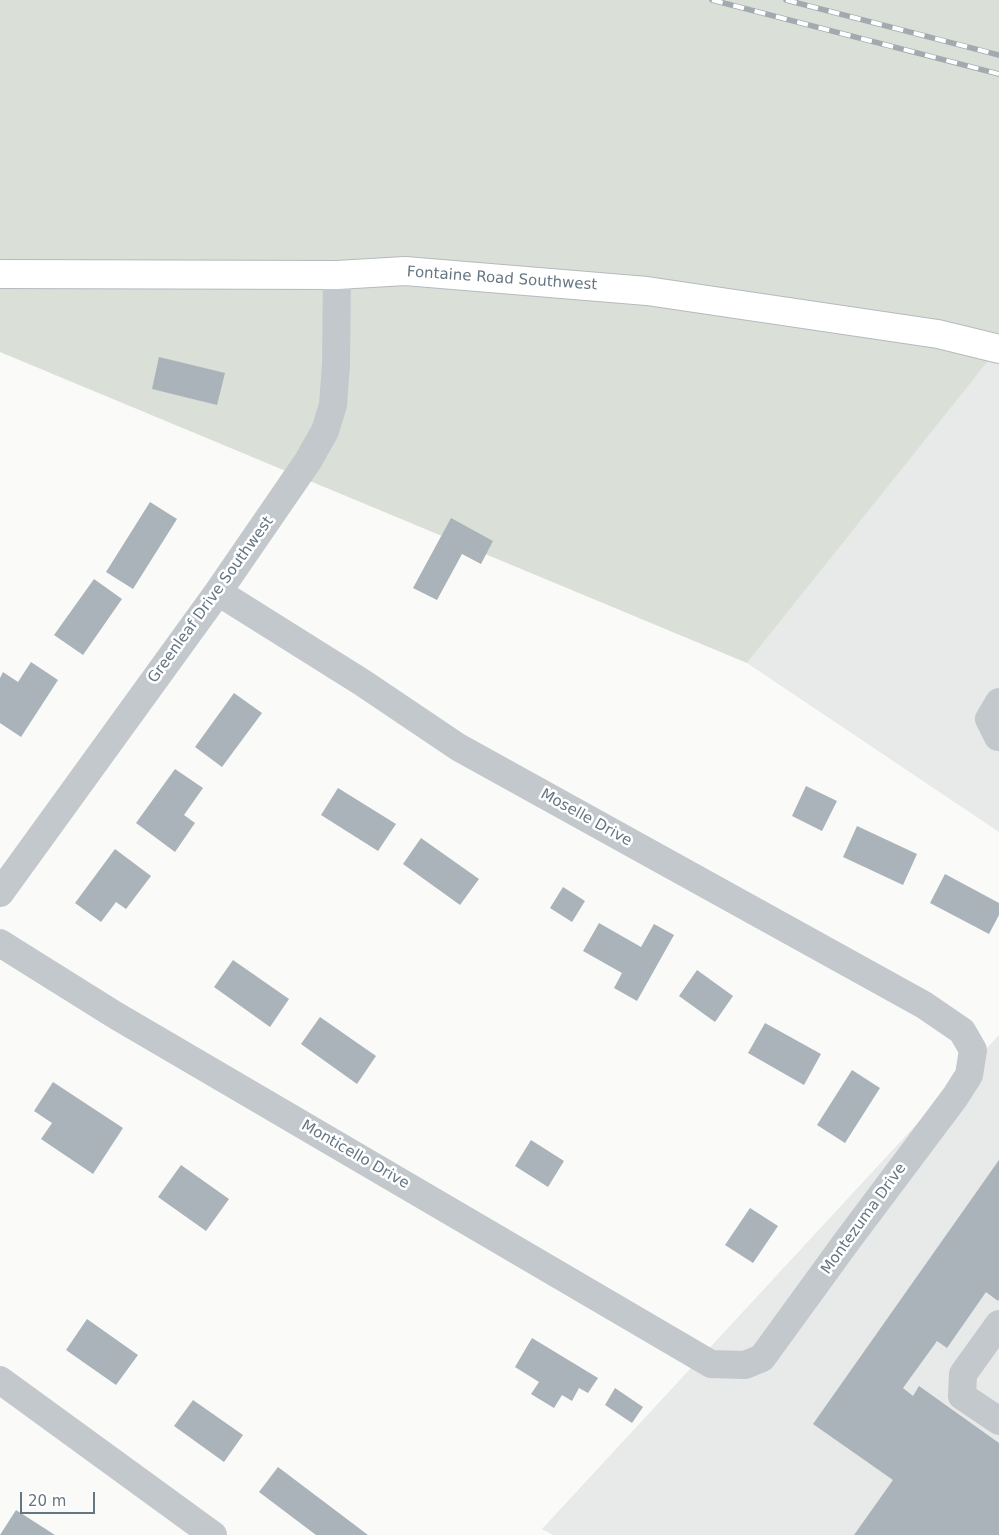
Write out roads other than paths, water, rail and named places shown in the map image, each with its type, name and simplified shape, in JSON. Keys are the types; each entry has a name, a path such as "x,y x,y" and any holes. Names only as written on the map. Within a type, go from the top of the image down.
{"main road":[{"name":"Fontaine Road Southwest","path":"0,274 337,275 405,271 647,291 938,334 999,349"}],"street":[{"name":"Greenleaf Drive Southwest","path":"0,893 218,592 308,461 325,431 333,405 336,364 337,275"},
{"name":"Moselle Drive","path":"218,592 363,683 458,747 924,1005 962,1031"},
{"path":"998,737 988,719 999,702"},
{"name":"Monticello Drive","path":"0,943 115,1015 711,1364"},
{"name":"Montezuma Drive","path":"711,1364 745,1365 762,1358 955,1097 969,1075 973,1050 962,1031"},
{"path":"999,1324 963,1374 962,1396 999,1422"},
{"path":"0,1380 213,1535"}],"railway":[{"path":"712,0 999,74"},
{"path":"786,0 999,55"}]}
